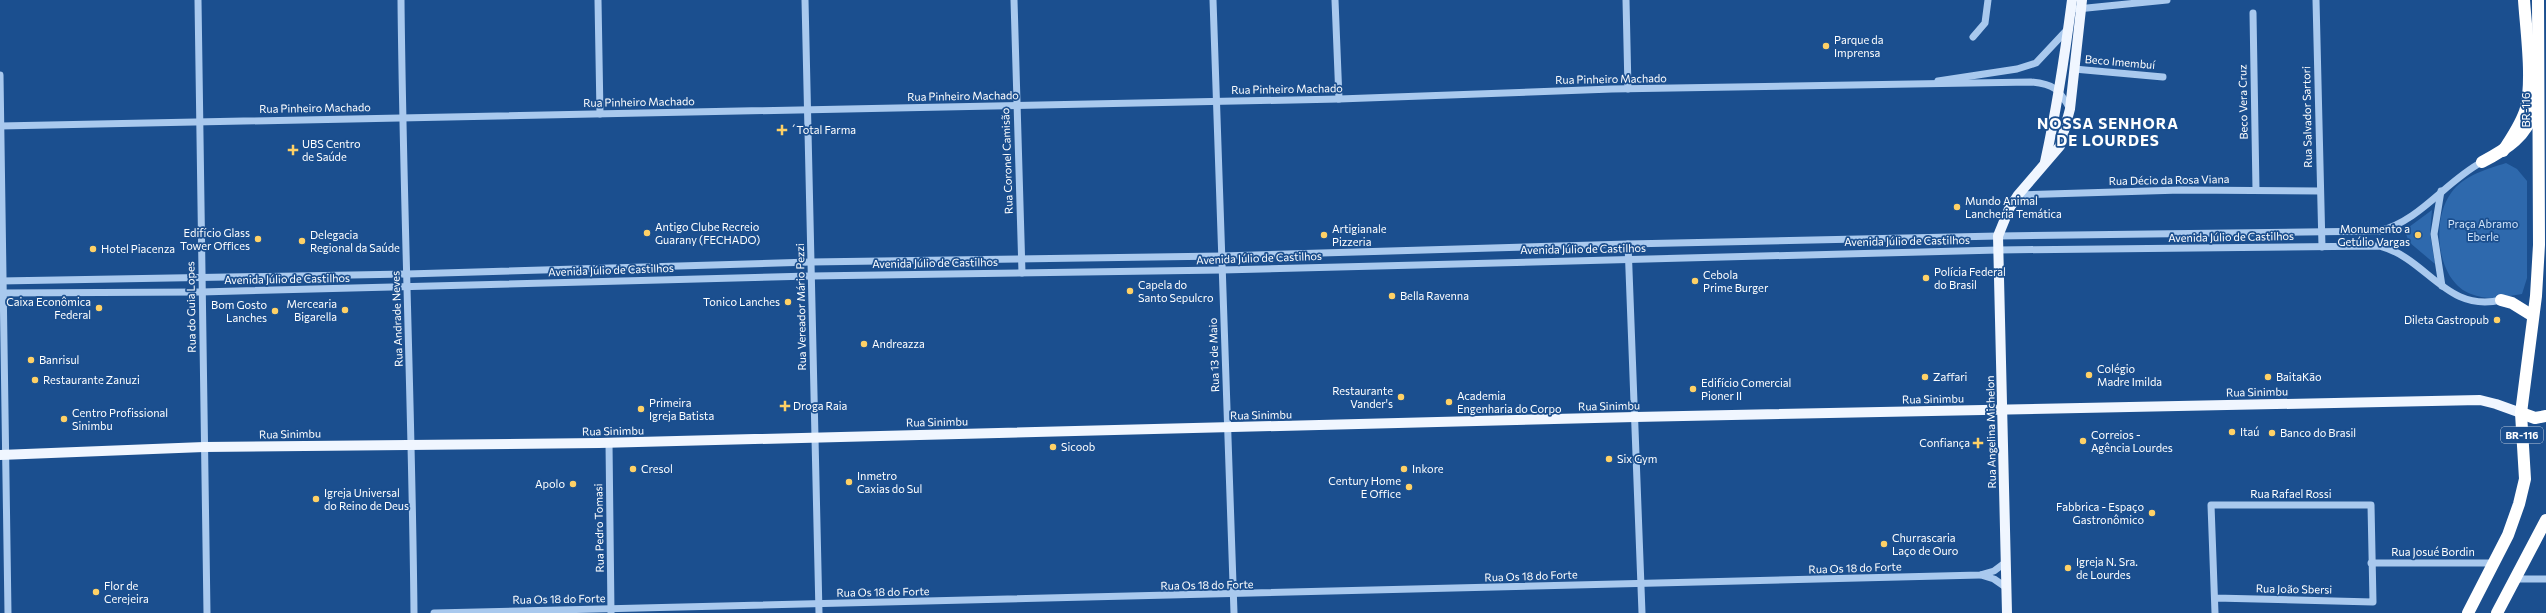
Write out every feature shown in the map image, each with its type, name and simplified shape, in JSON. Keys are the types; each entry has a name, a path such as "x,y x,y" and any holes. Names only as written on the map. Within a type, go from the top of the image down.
{"highway":[{"path":"2503,151 2519,125 2526,108 2529,88 2524,0"},
{"name":"BR-116","path":"2468,613 2495,562 2519,504 2525,479 2521,413 2536,296 2538,245 2538,0"},
{"path":"2482,162 2503,151 2522,136 2531,122 2538,92"},
{"path":"2501,300 2512,303 2533,316"},
{"path":"2521,413 2535,418 2546,416"},
{"path":"2498,613 2546,520"}],"main road":[{"path":"2045,164 2060,91 2066,31 2076,4"},
{"path":"1998,236 2009,209 2018,195 2060,146 2070,109 2074,70 2076,4"},
{"name":"Rua Angelina Michelon","path":"1998,236 2008,613"},
{"name":"Rua Sinimbu","path":"3,455 204,447 609,443 1635,417 2480,400 2521,413"}],"street":[{"name":"Rua do Guia Lopes","path":"198,0 201,122 201,292 207,613"},
{"name":"Rua Andrade Neves","path":"401,0 406,287 412,445 414,613"},
{"path":"598,0 600,114"},
{"name":"Rua Vereador Mário Pezzi","path":"805,0 809,110 811,276 819,613"},
{"name":"Rua Coronel Camisão","path":"1014,0 1022,272"},
{"name":"Rua 13 de Maio","path":"1214,0 1234,613"},
{"path":"1335,0 1339,99"},
{"path":"1626,0 1628,89"},
{"path":"1973,37 1986,23 1988,0"},
{"path":"2076,4 2167,0"},
{"name":"Rua Salvador Sartori","path":"2316,0 2322,246"},
{"name":"Beco Vera Cruz","path":"2253,13 2256,190"},
{"name":"Rua Pinheiro Machado","path":"1926,84 2017,69 2036,63 2066,31"},
{"name":"Beco Imembuí","path":"2074,70 2163,77"},
{"path":"0,75 3,455 8,613"},
{"name":"Rua Pinheiro Machado","path":"1,126 1339,99 1628,89 2031,82 2045,84 2060,91"},
{"path":"2060,91 2070,109"},
{"name":"Avenida Júlio de Castilhos","path":"2,281 406,274 871,260 1222,256 1628,244 1998,236 2321,233 2389,228 2416,213 2464,172 2482,162"},
{"name":"Rua Décio da Rosa Viana","path":"2018,195 2181,190 2320,191"},
{"path":"2441,191 2434,234 2442,286"},
{"path":"1628,244 1642,613"},
{"name":"Avenida Júlio de Castilhos","path":"2,293 201,292 811,276 1222,270 1998,250 2380,246 2390,248 2412,260 2453,295 2470,302 2487,303 2501,300"},
{"path":"1167,256 1168,271"},
{"path":"1077,257 1078,272"},
{"path":"1120,257 1120,271"},
{"path":"962,259 963,274"},
{"path":"871,260 871,275"},
{"path":"918,260 918,274"},
{"path":"750,264 751,278"},
{"path":"701,265 702,279"},
{"path":"653,266 654,280"},
{"path":"604,268 605,282"},
{"path":"562,269 562,283"},
{"path":"515,271 515,284"},
{"path":"464,272 464,286"},
{"path":"347,275 347,288"},
{"path":"257,276 257,290"},
{"path":"304,276 304,289"},
{"path":"143,278 143,292"},
{"path":"102,279 102,292"},
{"name":"Rua Pedro Tomasi","path":"609,443 611,611"},
{"name":"Rua Rafael Rossi","path":"2215,598 2211,505 2371,505 2372,563"},
{"name":"Rua Os 18 do Forte","path":"434,613 611,611 819,604 1234,595 1980,575 1994,571 2006,562"},
{"name":"Rua Josué Bordin","path":"2372,563 2495,562"},
{"name":"Rua João Sbersi","path":"2215,598 2373,602 2372,563"},
{"name":"Rua Os 18 do Forte","path":"1980,575 1994,579 2007,588"},
{"path":"2516,579 2546,579"},
{"path":"2215,598 2215,613"}],"green space":[{"name":"Praça Abramo Eberle","path":"2506,163 2517,169 2527,181 2527,278 2522,294 2496,298 2477,296 2459,287 2450,277 2440,249 2439,233 2441,218 2445,205 2456,187 2469,177"},
{"path":"2432,210 2430,234 2435,264 2409,242 2406,234 2409,227"}],"place":[{"name":"Parque da Imprensa","path":"1826,46"},
{"name":"´Total Farma","path":"782,130"},
{"name":"UBS Centro de Saúde","path":"293,150"},
{"name":"Mundo Animal Lancheria Temática","path":"1957,207"},
{"name":"Antigo Clube Recreio Guarany (FECHADO)","path":"647,233"},
{"name":"Artigianale Pizzeria","path":"1324,235"},
{"name":"Monumento a Getúlio Vargas","path":"2418,235"},
{"name":"Edifício Glass Tower Offices","path":"258,239"},
{"name":"Delegacia Regional da Saúde","path":"302,241"},
{"name":"Hotel Piacenza","path":"93,249"},
{"name":"Polícia Federal do Brasil","path":"1926,278"},
{"name":"Cebola Prime Burger","path":"1695,281"},
{"name":"Capela do Santo Sepulcro","path":"1130,291"},
{"name":"Bella Ravenna","path":"1392,296"},
{"name":"Tonico Lanches","path":"788,302"},
{"name":"Caixa Econômica Federal","path":"99,308"},
{"name":"Mercearia Bigarella","path":"345,310"},
{"name":"Bom Gosto Lanches","path":"275,311"},
{"name":"Dileta Gastropub","path":"2497,320"},
{"name":"Andreazza","path":"864,344"},
{"name":"Banrisul","path":"31,360"},
{"name":"Colégio Madre Imilda","path":"2089,375"},
{"name":"Zaffari","path":"1925,377"},
{"name":"BaitaKão","path":"2268,377"},
{"name":"Restaurante Zanuzi","path":"35,380"},
{"name":"Edifício Comercial Pioner II","path":"1693,389"},
{"name":"Restaurante Vander's","path":"1401,397"},
{"name":"Academia Engenharia do Corpo","path":"1449,402"},
{"name":"Droga Raia","path":"785,406"},
{"name":"Primeira Igreja Batista","path":"641,409"},
{"name":"Centro Profissional Sinimbu","path":"64,419"},
{"name":"Itaú","path":"2232,432"},
{"name":"Banco do Brasil","path":"2272,433"},
{"name":"Correios - Agência Lourdes","path":"2083,441"},
{"name":"Confiança","path":"1978,443"},
{"name":"Sicoob","path":"1053,447"},
{"name":"Six Gym","path":"1609,459"},
{"name":"Cresol","path":"633,469"},
{"name":"Inkore","path":"1404,469"},
{"name":"Inmetro Caxias do Sul","path":"849,482"},
{"name":"Apolo","path":"573,484"},
{"name":"Century Home E Office","path":"1409,487"},
{"name":"Igreja Universal do Reino de Deus","path":"316,499"},
{"name":"Fabbrica - Espaço Gastronômico","path":"2152,513"},
{"name":"Churrascaria Laço de Ouro","path":"1884,544"},
{"name":"Igreja N. Sra. de Lourdes","path":"2068,568"},
{"name":"Flor de Cerejeira","path":"96,592"}],"district":[{"name":"NOSSA SENHORA DE LOURDES","path":"2108,132"}]}
